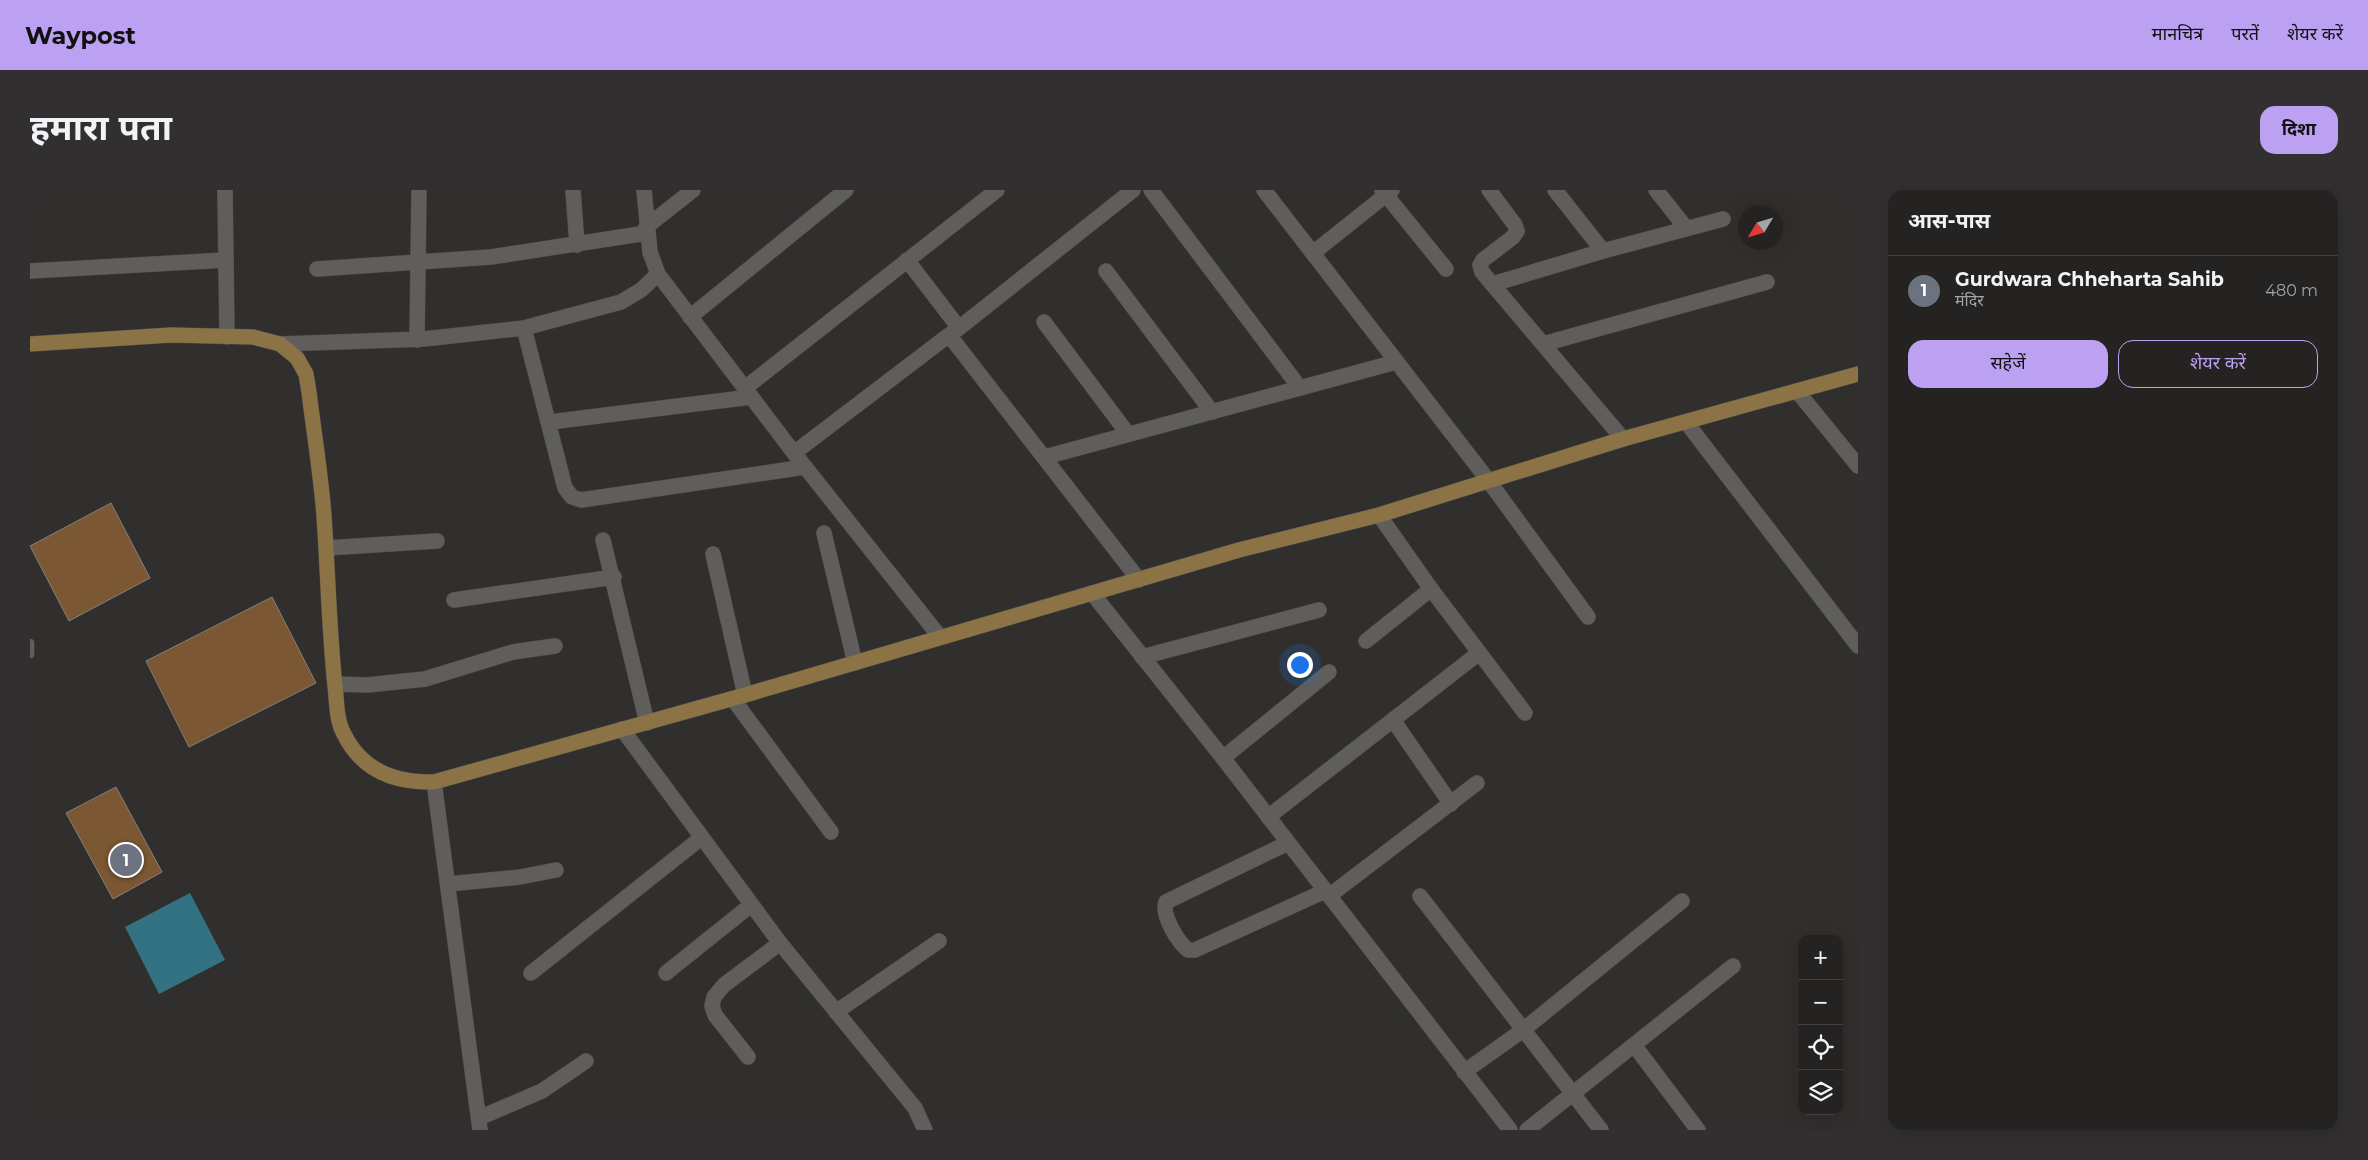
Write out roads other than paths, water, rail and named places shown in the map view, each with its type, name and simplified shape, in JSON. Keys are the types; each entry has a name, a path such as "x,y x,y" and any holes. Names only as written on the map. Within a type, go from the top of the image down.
{"street":[{"path":"225,190 227,337"},
{"path":"417,340 418,190"},
{"path":"574,190 577,245"},
{"path":"644,190 650,252 658,274 794,453 940,638"},
{"path":"317,269 418,264 491,257 577,245 647,230 692,190"},
{"path":"690,317 846,190"},
{"path":"550,422 748,392 907,260 997,190"},
{"path":"794,453 954,332 1133,190"},
{"path":"1151,190 1300,388"},
{"path":"1264,190 1488,480 1588,616"},
{"path":"1489,190 1515,225 1517,231 1513,237 1483,260 1480,265 1482,272 1623,439"},
{"path":"1555,190 1603,251"},
{"path":"1656,190 1686,228"},
{"path":"1313,253 1386,192 1446,269"},
{"path":"1493,284 1603,251 1723,219"},
{"path":"30,272 226,260"},
{"path":"907,260 954,332 1045,457 1139,580"},
{"path":"1106,270 1212,412"},
{"path":"30,344 171,335 253,337 280,344 417,340 524,328 604,308 621,302 641,290 658,274"},
{"path":"1543,344 1767,282"},
{"path":"1044,322 1128,434"},
{"path":"524,328 566,488 572,497 581,500 805,467"},
{"path":"280,344 297,358 306,374 324,513 335,684 342,732 368,766 394,778 419,782 434,782 739,697 1239,550 1379,515 1623,439 1858,374"},
{"path":"1045,457 1396,362"},
{"path":"1797,391 1857,465"},
{"path":"1686,422 1858,646"},
{"path":"1379,515 1431,589 1525,713"},
{"path":"824,533 855,663"},
{"path":"604,540 614,576 647,723"},
{"path":"326,548 437,541"},
{"path":"713,554 739,697 831,832"},
{"path":"454,600 614,576"},
{"path":"1366,641 1431,589"},
{"path":"1092,593 1223,758 1510,1130"},
{"path":"1142,657 1319,610"},
{"path":"335,684 398,683 425,678 513,652 555,646"},
{"path":"1268,817 1479,653"},
{"path":"1223,758 1329,672"},
{"path":"1393,720 1451,804"},
{"path":"622,729 780,943 915,1108 925,1130"},
{"path":"434,782 480,1124 542,1091 586,1061"},
{"path":"1288,843 1166,902 1165,914 1182,946 1188,950 1195,950 1327,893 1478,783"},
{"path":"531,972 701,838"},
{"path":"448,884 520,877 556,870"},
{"path":"1420,896 1601,1130"},
{"path":"1464,1072 1523,1030 1682,901"},
{"path":"666,972 751,905"},
{"path":"836,1012 939,941"},
{"path":"748,1057 715,1015 712,1006 714,997 724,985 780,943"},
{"path":"1527,1130 1732,966"},
{"path":"1634,1045 1698,1130"}],"lane":[{"path":"30,643 30,654"}],"water":[{"path":"190,893 225,960 159,994 125,927"}],"place":[{"name":"Gurdwara Chheharta Sahib","path":"126,860"}]}
